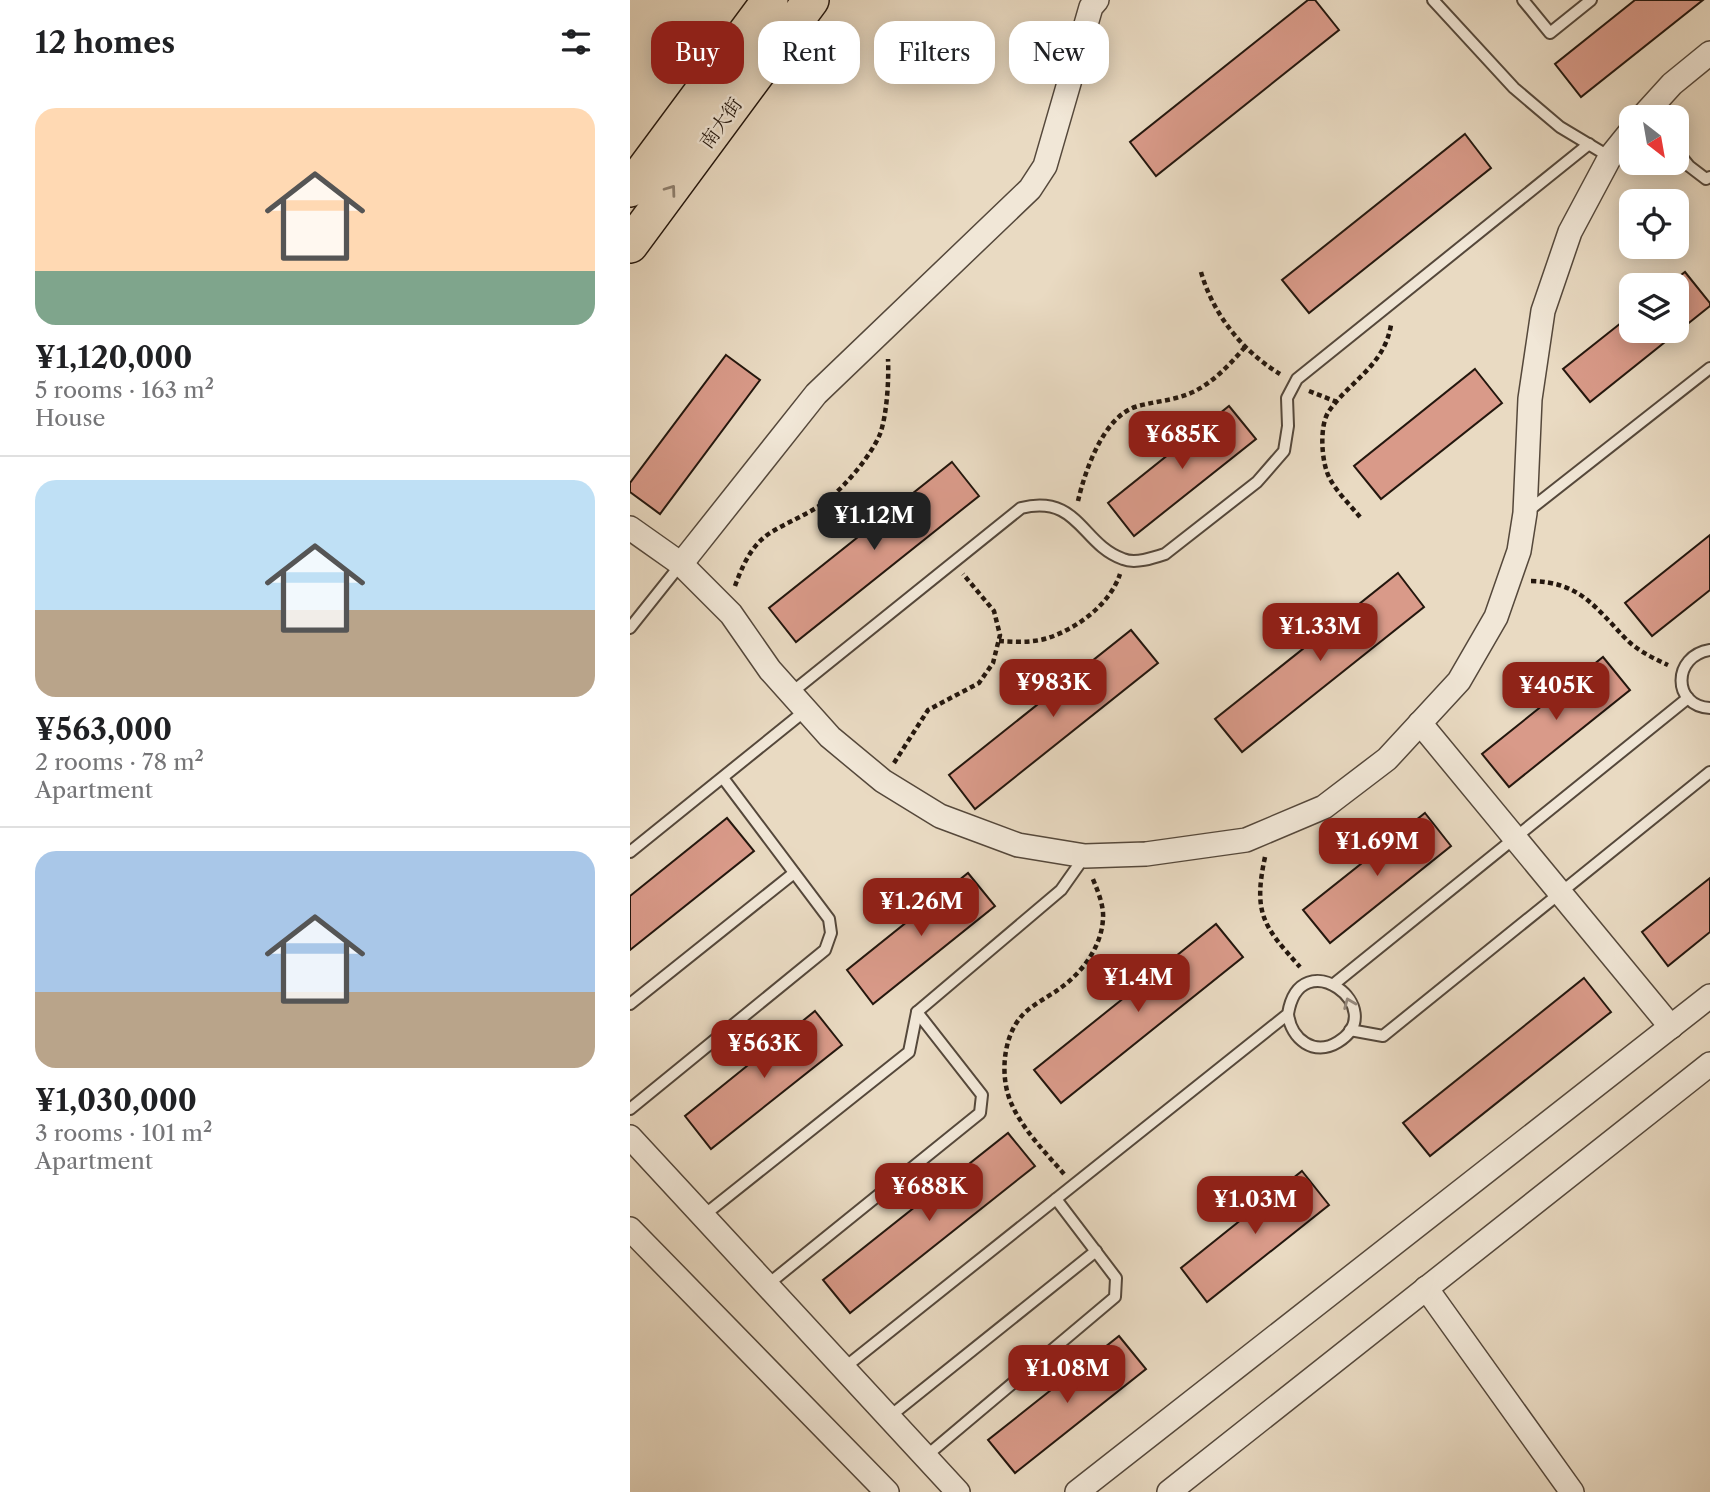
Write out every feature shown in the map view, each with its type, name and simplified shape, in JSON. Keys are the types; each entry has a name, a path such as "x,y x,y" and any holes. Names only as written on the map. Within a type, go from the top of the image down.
{"main road":[{"name":"南大街","path":"630,190 770,0"},
{"name":"南大街","path":"630,245 811,0"}],"street":[{"path":"681,564 816,394 1030,189 1045,166 1091,7 1097,0"},
{"path":"1656,105 1672,84 1710,53"},
{"path":"630,528 681,564 726,609 770,670 830,737 883,781 940,816 1018,845 1083,859 1146,854 1246,840 1324,807 1387,759 1460,681 1496,617 1520,551 1525,513 1530,399 1543,311 1570,232 1610,156 1619,145"},
{"path":"1420,723 1671,1027"},
{"path":"1077,1492 1710,996"},
{"path":"1169,1492 1710,1064"},
{"path":"630,1137 958,1492"},
{"path":"630,1229 887,1492"},
{"path":"1426,1288 1572,1492"}],"lane":[{"path":"1433,0 1514,88 1560,127 1610,156"},
{"path":"1523,0 1550,33 1591,0"},
{"path":"630,852 723,778 799,702 953,563 1021,508 1038,504 1058,508 1106,549 1124,560 1147,559 1165,554 1257,482 1284,451 1288,426 1287,398 1297,379 1589,144"},
{"path":"1689,166 1706,179 1710,177"},
{"path":"1525,513 1710,368"},
{"path":"630,628 681,564"},
{"path":"1708,711 1688,698 1681,681 1682,671 1692,656 1710,650"},
{"path":"1334,984 1688,698"},
{"path":"1350,1030 1383,1036 1710,772"},
{"path":"630,1109 825,950 831,933 829,919 723,778"},
{"path":"703,1216 909,1052 917,1012 1061,890 1083,859"},
{"path":"630,1004 794,873"},
{"path":"1324,981 1334,984 1343,990 1354,1009 1350,1030 1343,1039 1333,1045 1322,1047 1302,1042 1289,1024 1289,1003 1303,986 1324,981"},
{"path":"767,1285 980,1113 982,1095 917,1012"},
{"path":"844,1368 1288,1014"},
{"path":"925,1457 1115,1297 1116,1278 1056,1199"},
{"path":"889,1417 1096,1251"}],"path":[{"path":"1201,272 1208,295 1233,334 1268,367 1337,402"},
{"path":"1360,517 1330,479 1324,461 1322,438 1327,412 1381,356 1389,335 1395,300"},
{"path":"726,609 746,559 767,534 794,521 830,498 856,471 879,434 889,378 887,327"},
{"path":"1075,520 1083,479 1096,447 1112,426 1133,408 1173,400 1194,391 1226,370 1246,346"},
{"path":"998,641 1022,642 1047,638 1074,626 1097,609 1116,585 1124,560"},
{"path":"883,781 928,710 979,683 993,663 1000,635 994,611 953,563"},
{"path":"1509,580 1548,581 1571,588 1588,599 1635,646 1651,657 1682,671"},
{"path":"1277,827 1266,855 1259,885 1261,915 1278,943 1313,982"},
{"path":"1073,1185 1021,1123 1010,1102 1004,1074 1011,1034 1020,1016 1064,986 1084,967 1098,941 1103,918 1098,892 1083,859"}],"building":[{"path":"1308,0 1315,0 1339,30 1156,176 1130,142"},
{"path":"1635,0 1703,0 1581,97 1555,64"},
{"path":"1465,134 1491,168 1309,313 1282,280"},
{"path":"1689,277 1710,303 1710,306 1689,323"},
{"path":"1619,325 1619,343 1664,343 1590,402 1563,369"},
{"path":"726,355 760,380 660,514 630,492 630,483"},
{"path":"1475,369 1502,403 1381,499 1354,466"},
{"path":"1229,406 1256,439 1134,536 1108,503"},
{"path":"952,462 979,496 796,642 769,608"},
{"path":"1710,535 1710,590 1652,636 1625,603"},
{"path":"1398,573 1424,607 1242,752 1215,719"},
{"path":"1131,630 1158,663 975,809 949,775"},
{"path":"1603,657 1630,690 1509,787 1482,754"},
{"path":"1425,813 1451,846 1330,943 1303,910"},
{"path":"727,818 754,851 630,950 630,896"},
{"path":"968,873 995,906 873,1004 847,970"},
{"path":"1710,878 1710,932 1668,966 1642,932"},
{"path":"1216,924 1243,957 1061,1103 1034,1070"},
{"path":"1584,978 1611,1012 1430,1156 1403,1123"},
{"path":"815,1011 842,1045 711,1149 685,1116"},
{"path":"1008,1133 1035,1166 850,1313 823,1280"},
{"path":"1302,1171 1329,1205 1207,1302 1181,1268"},
{"path":"1119,1336 1146,1369 1015,1473 988,1440"}]}
